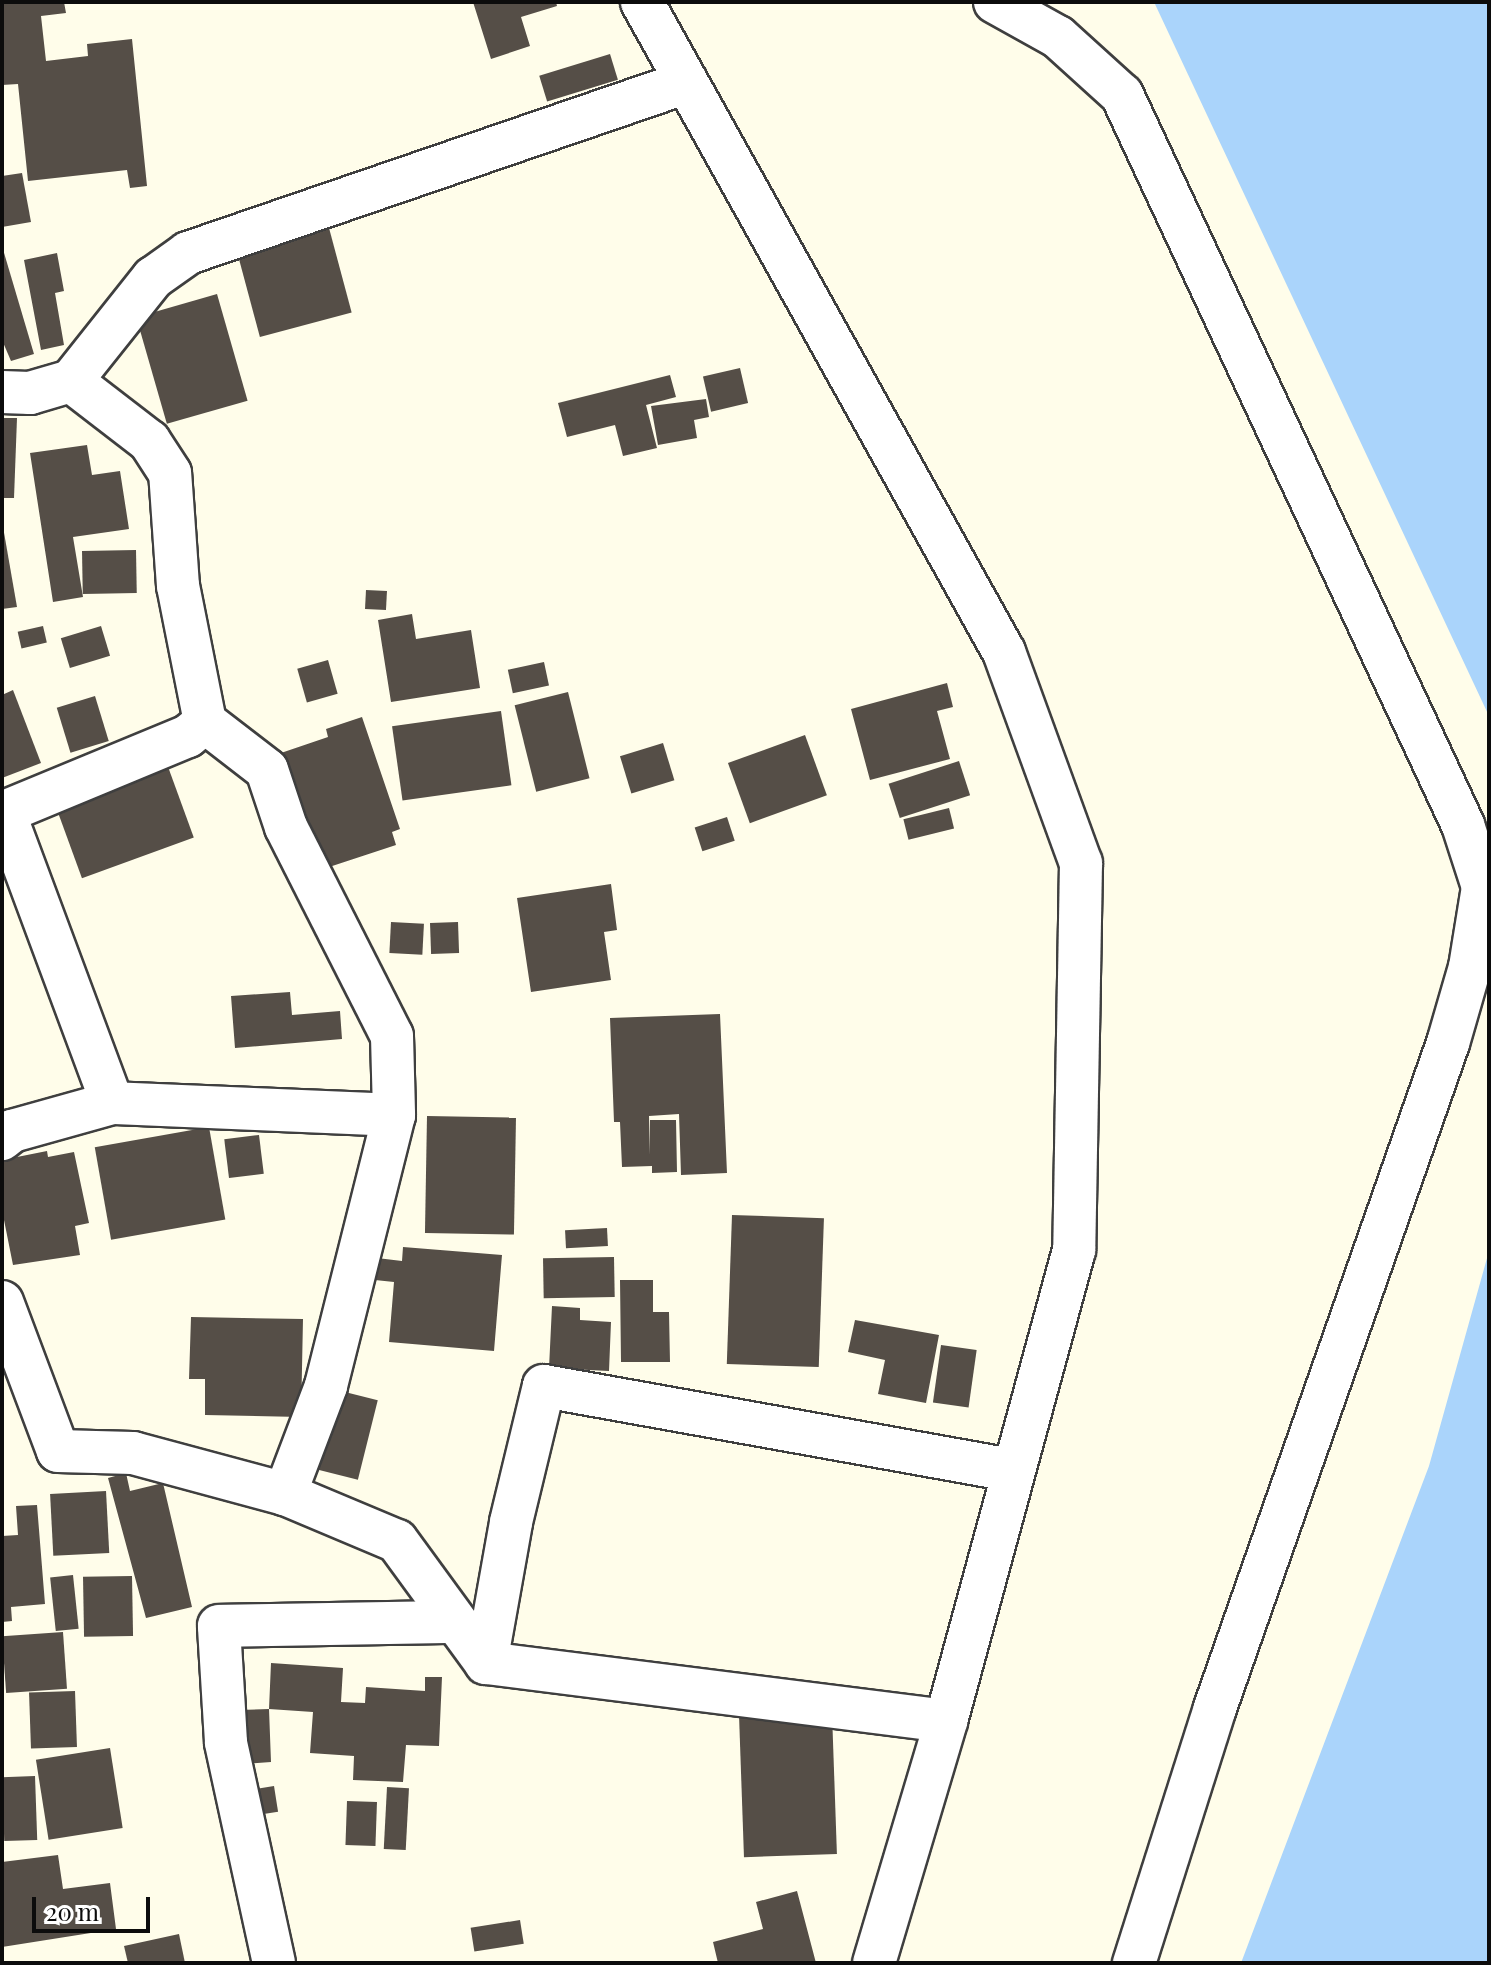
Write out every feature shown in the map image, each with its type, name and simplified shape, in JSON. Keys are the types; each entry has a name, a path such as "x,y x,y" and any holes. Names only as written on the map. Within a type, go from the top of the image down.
{"street":[{"path":"642,2 1004,652 1081,863 1074,1250 1010,1470 946,1721 874,1963"},
{"path":"995,2 1058,37 1122,95 1463,825 1483,887 1470,967 1448,1043 1215,1708 1134,1963"},
{"path":"2,392 30,393 71,381 153,278 188,253 687,82"},
{"path":"71,381 149,441 170,473 178,586 205,722 267,770 286,827 392,1036 394,1115 326,1386 285,1494"},
{"path":"112,1103 3,813 188,736 205,722"},
{"path":"2,1139 12,1131 112,1103 394,1115"},
{"path":"2,1302 58,1451 133,1453 285,1494 397,1541 486,1663 946,1721"},
{"path":"486,1663 511,1522 544,1386 1010,1470"},
{"path":"274,1963 226,1742 219,1626 455,1622"}],"water":[{"path":"1154,2 1489,2 1489,716"},
{"path":"1489,1251 1489,1963 1241,1963 1429,1466"}],"building":[{"path":"2,2 64,2 66,13 41,16 46,61 88,56 87,44 132,39 147,186 130,188 127,170 28,181 18,84 2,85"},
{"path":"473,2 556,2 557,6 521,17 530,46 491,59"},
{"path":"610,54 618,80 547,101 539,76"},
{"path":"22,173 31,222 2,227 2,176"},
{"path":"325,213 352,312 260,337 233,238"},
{"path":"2,246 34,354 11,361 2,340"},
{"path":"57,253 64,291 55,293 64,345 41,350 24,260"},
{"path":"217,294 248,401 167,424 136,317"},
{"path":"740,368 748,403 711,412 703,377"},
{"path":"670,375 676,397 646,405 657,448 623,456 615,425 567,437 558,403"},
{"path":"706,399 709,417 694,420 697,438 658,445 651,406"},
{"path":"2,418 17,418 14,498 2,498"},
{"path":"87,445 92,475 120,471 129,529 73,537 83,597 53,602 30,453"},
{"path":"2,521 17,607 2,609"},
{"path":"136,550 137,593 83,594 82,551"},
{"path":"366,590 387,591 386,610 365,609"},
{"path":"412,614 416,639 471,630 480,688 391,702 378,620"},
{"path":"43,626 47,643 21,648 18,632"},
{"path":"101,626 110,656 70,668 61,638"},
{"path":"328,660 338,694 307,702 297,669"},
{"path":"544,662 549,685 513,693 508,670"},
{"path":"947,683 953,707 937,711 950,759 870,780 851,709"},
{"path":"13,690 41,763 2,778 2,695"},
{"path":"568,692 590,778 536,792 515,705"},
{"path":"95,696 109,741 70,753 57,708"},
{"path":"501,711 511,785 403,801 392,726"},
{"path":"362,717 400,829 392,832 396,845 317,871 278,754 328,737 326,729"},
{"path":"805,735 827,795 750,823 728,763"},
{"path":"663,743 674,780 631,793 620,756"},
{"path":"163,753 194,838 82,878 51,794"},
{"path":"959,761 970,795 900,818 889,784"},
{"path":"949,808 954,828 908,840 903,819"},
{"path":"727,817 735,841 702,851 695,828"},
{"path":"611,884 617,930 604,932 611,980 531,992 517,898"},
{"path":"391,922 424,924 422,955 389,953"},
{"path":"458,922 459,953 431,954 430,923"},
{"path":"290,992 292,1015 340,1011 342,1039 235,1048 231,996"},
{"path":"720,1014 727,1173 681,1175 679,1114 649,1116 650,1155 650,1120 676,1120 677,1172 652,1173 652,1166 622,1167 620,1122 614,1122 610,1018"},
{"path":"427,1116 516,1118 514,1235 425,1233"},
{"path":"209,1127 225,1220 111,1240 95,1147"},
{"path":"259,1135 264,1174 229,1178 224,1139"},
{"path":"47,1151 48,1157 74,1152 89,1223 75,1226 80,1255 13,1265 2,1210 2,1160"},
{"path":"732,1215 824,1218 819,1367 727,1364"},
{"path":"607,1228 608,1246 566,1248 565,1230"},
{"path":"403,1247 502,1255 494,1351 389,1342 394,1282 375,1280 377,1258 402,1261"},
{"path":"614,1257 615,1297 544,1298 543,1258"},
{"path":"620,1280 653,1280 653,1312 669,1312 670,1362 621,1362"},
{"path":"552,1306 580,1308 580,1320 611,1322 609,1371 549,1368"},
{"path":"191,1317 303,1319 301,1417 205,1415 205,1379 189,1379"},
{"path":"855,1320 939,1335 926,1403 878,1394 885,1360 848,1352"},
{"path":"941,1345 977,1350 969,1407 933,1402"},
{"path":"337,1390 378,1400 358,1480 317,1470"},
{"path":"126,1473 130,1491 163,1483 192,1607 146,1618 108,1478"},
{"path":"106,1491 109,1553 53,1556 50,1494"},
{"path":"37,1505 45,1604 11,1607 12,1621 2,1622 2,1536 18,1535 16,1506"},
{"path":"73,1575 79,1629 56,1631 50,1577"},
{"path":"132,1576 133,1636 84,1637 83,1577"},
{"path":"63,1632 67,1689 6,1693 2,1636"},
{"path":"271,1663 343,1668 341,1702 365,1703 366,1687 425,1691 425,1677 442,1677 439,1746 406,1745 403,1782 353,1780 354,1756 310,1753 313,1712 269,1709"},
{"path":"75,1691 77,1747 31,1749 29,1693"},
{"path":"269,1709 271,1762 241,1764 239,1710"},
{"path":"832,1713 837,1854 744,1857 739,1716"},
{"path":"110,1748 123,1828 49,1840 36,1760"},
{"path":"35,1776 37,1840 4,1841 2,1777"},
{"path":"274,1786 278,1812 257,1815 253,1789"},
{"path":"387,1787 409,1788 406,1850 384,1849"},
{"path":"347,1801 377,1802 375,1846 345,1845"},
{"path":"58,1855 63,1889 110,1883 116,1929 2,1947 2,1862"},
{"path":"797,1891 816,1963 718,1963 713,1942 763,1929 756,1902"},
{"path":"520,1920 524,1944 474,1952 471,1928"},
{"path":"179,1934 185,1963 128,1963 124,1946"}]}
